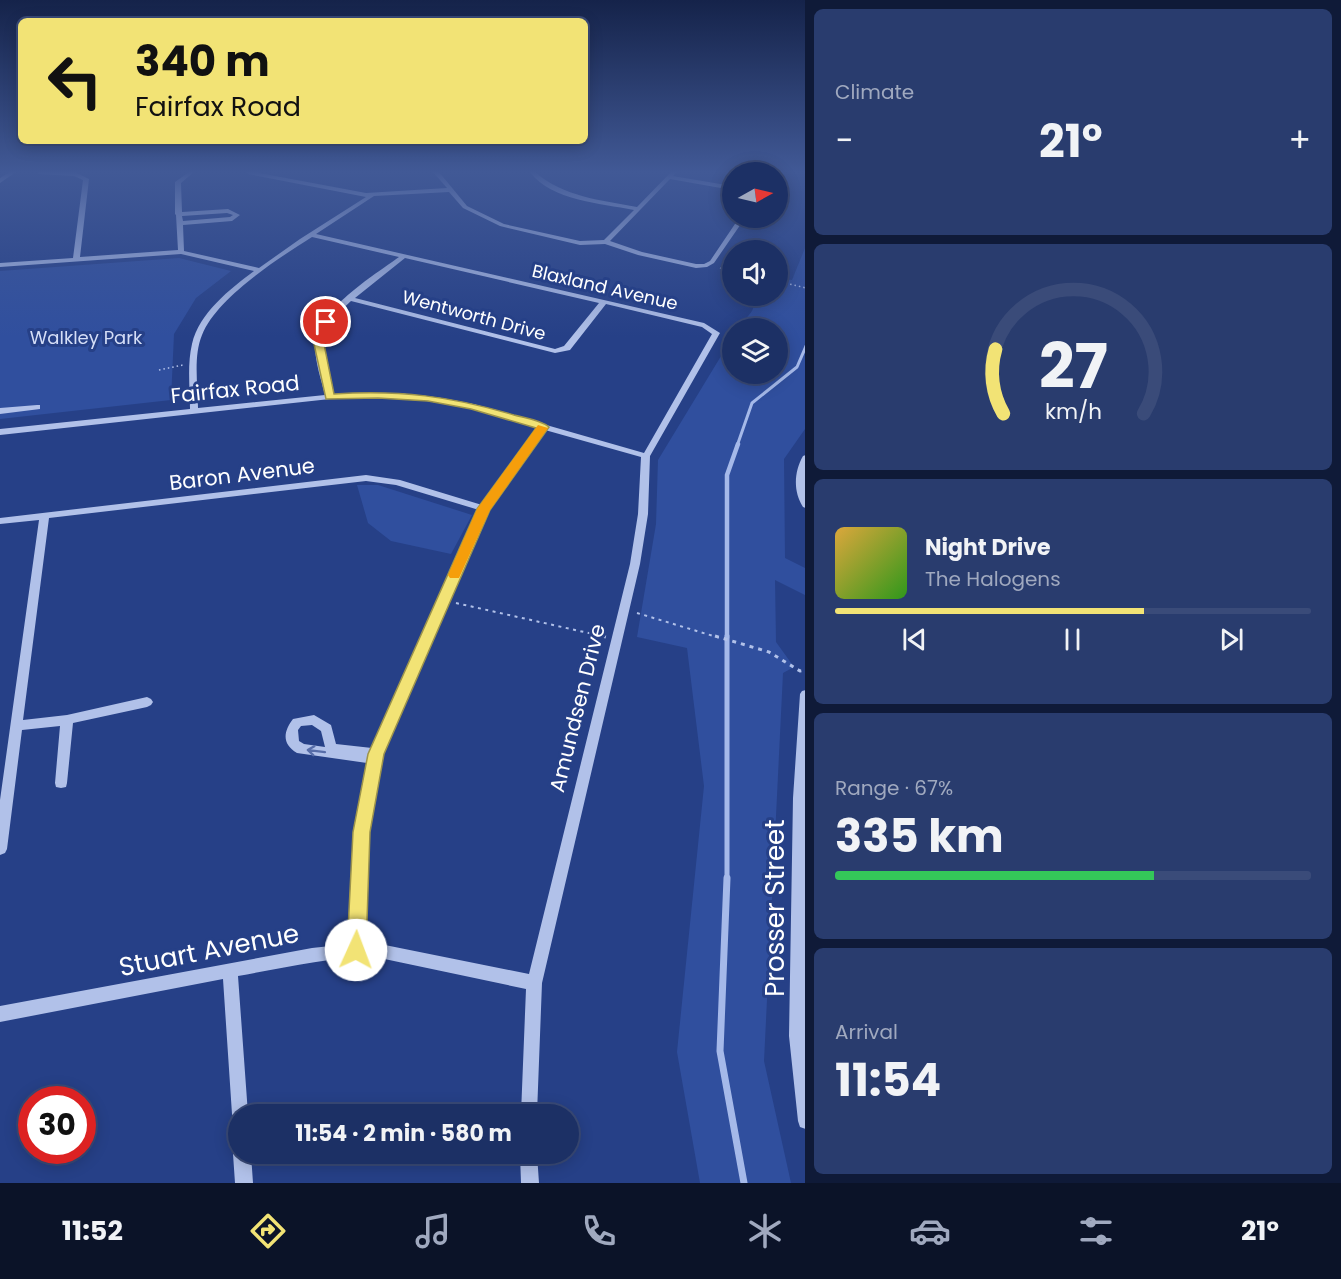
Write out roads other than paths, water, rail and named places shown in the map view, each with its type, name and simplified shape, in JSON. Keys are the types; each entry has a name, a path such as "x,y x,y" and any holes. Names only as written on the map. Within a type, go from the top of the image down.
{"street":[{"path":"76,260 80,227"},
{"path":"179,227 181,252"},
{"path":"194,411 198,335 210,315 228,295 260,270 325,227"},
{"path":"512,227 580,243 606,242 648,256 705,266 714,261 735,228"},
{"path":"606,242 621,227"},
{"name":"Blaxland Avenue","path":"313,235 714,329"},
{"path":"0,265 181,252 260,270"},
{"path":"330,397 319,338 331,316 404,256"},
{"name":"Wentworth Drive","path":"352,299 555,351 567,348 604,302"},
{"name":"Amundsen Drive","path":"530,1104 534,983 617,639 641,527 646,456 715,338 714,329"},
{"name":"Fairfax Road","path":"0,432 330,397 378,394 428,398 473,406 646,456"},
{"path":"0,411 38,406"},
{"path":"356,950 361,832 375,757 484,509 543,427"},
{"path":"805,463 801,482 802,500 805,504"},
{"name":"Baron Avenue","path":"0,521 366,478 397,482 484,509"},
{"path":"0,849 3,800 44,516"},
{"path":"15,726 67,720 147,702"},
{"name":"Prosser Street","path":"805,709 799,798 797,1036 805,1112"},
{"path":"61,783 67,720"},
{"path":"314,720 327,728 331,748 375,757 301,749 293,744 292,729 297,722 314,720"},
{"name":"Stuart Avenue","path":"0,1014 356,950 398,953 534,983"},
{"path":"230,971 239,1104"},
{"path":"243,1164 244,1183"},
{"path":"529,1164 530,1183"}],"waterway":[{"path":"737,446 752,403 797,367 805,348"},
{"path":"727,878 727,475 738,444"},
{"path":"727,878 720,1051 744,1183"}],"park label":[{"name":"Walkley Park","path":"86,337"}]}
